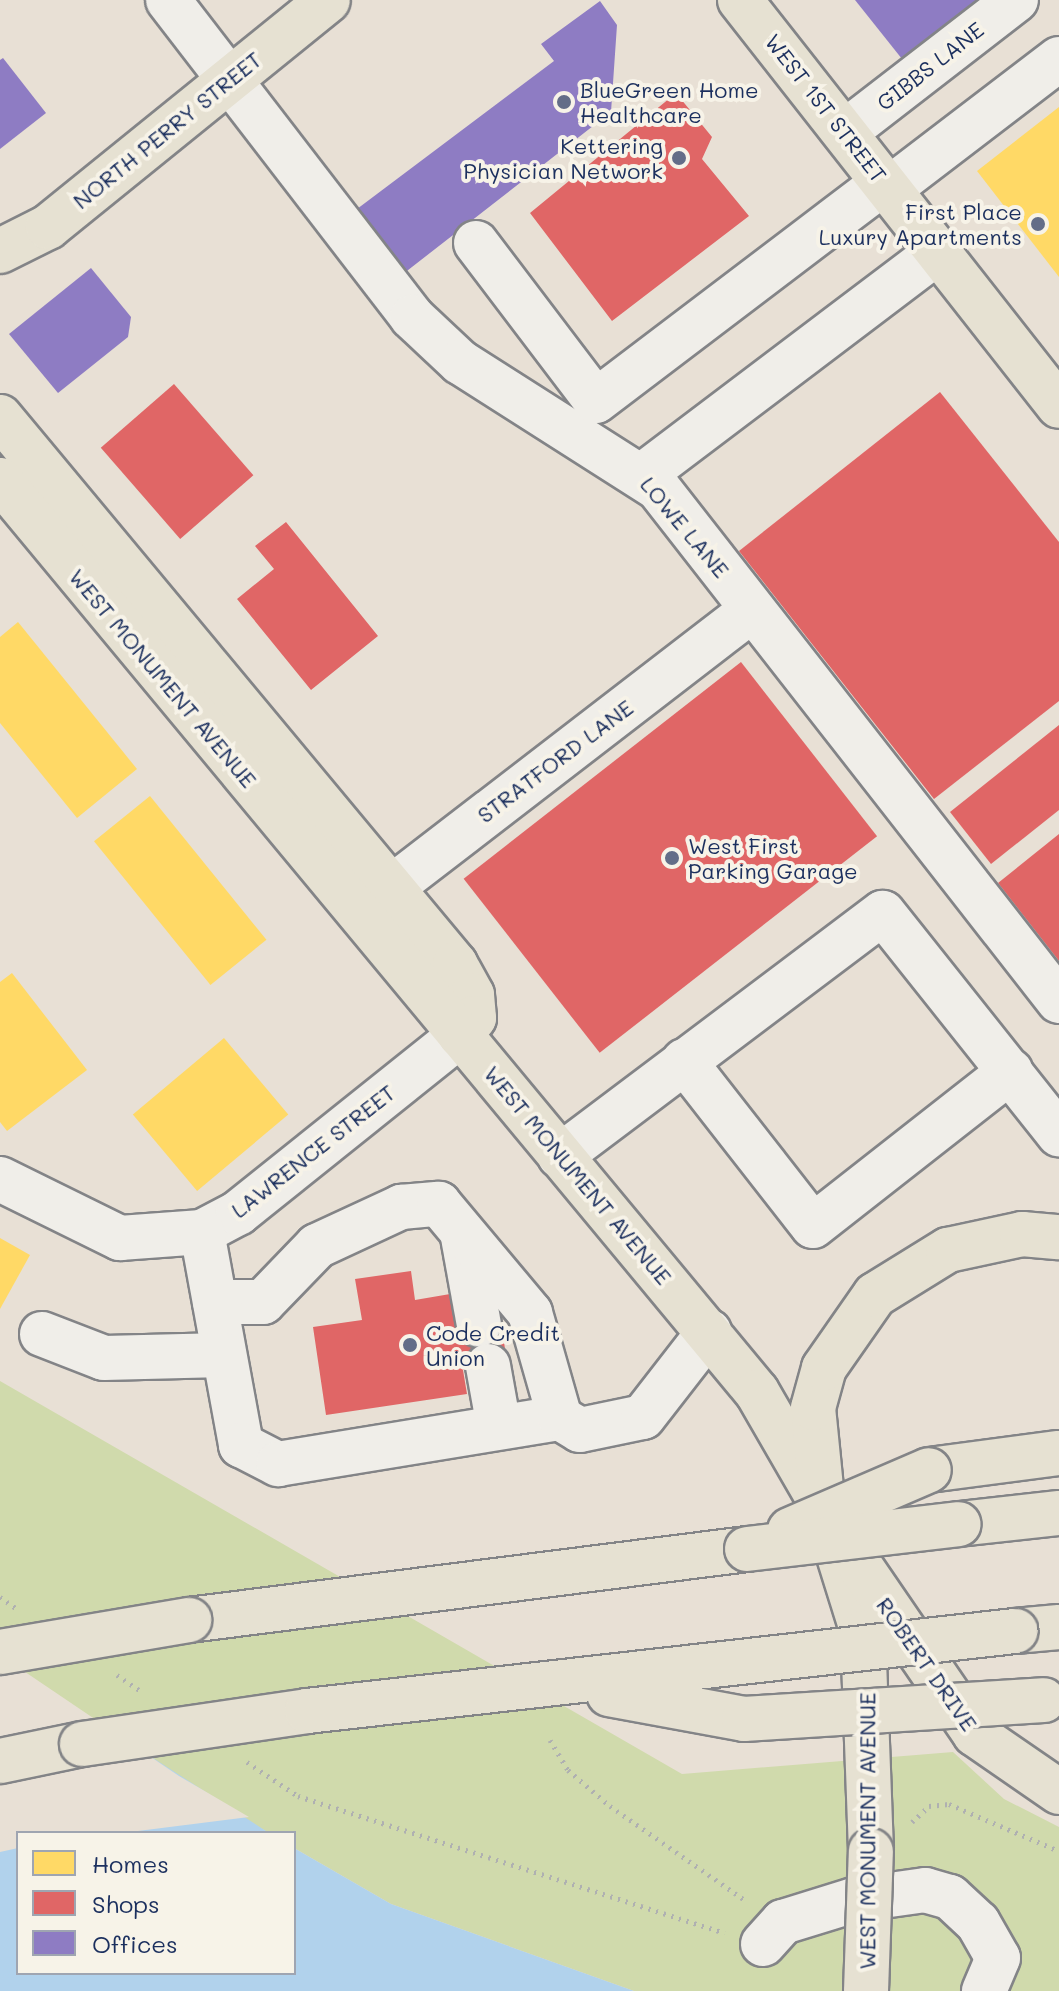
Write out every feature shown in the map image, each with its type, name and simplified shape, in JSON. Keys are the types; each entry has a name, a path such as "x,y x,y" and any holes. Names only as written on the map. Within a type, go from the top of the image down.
{"main road":[{"name":"NORTH PERRY STREET","path":"0,251 48,227 328,0"},
{"name":"WEST 1ST STREET","path":"740,0 1057,399"},
{"path":"0,277 48,227"},
{"path":"0,417 374,900"},
{"name":"WEST MONUMENT AVENUE","path":"0,480 374,900 460,1035 757,1392 824,1508 863,1633 871,1851 866,1991"},
{"path":"824,1508 813,1408 840,1336 875,1295 948,1250 1022,1234 1059,1237"},
{"path":"747,1549 929,1470 1059,1453"},
{"name":"ROBERT DRIVE","path":"824,1508 975,1734 1059,1792"},
{"path":"0,1652 433,1586 1059,1513"},
{"path":"0,1761 307,1711 1059,1627"},
{"path":"559,1685 744,1719 1051,1700"}],"street":[{"name":"LOWE LANE","path":"168,0 412,317 460,362 589,418 643,475 1059,1001"},
{"name":"GIBBS LANE","path":"845,132 1016,0"},
{"path":"476,243 589,418 886,185 1059,59"},
{"path":"643,475 938,252"},
{"name":"STRATFORD LANE","path":"374,900 752,610"},
{"path":"560,1156 883,913 1059,1134"},
{"name":"LAWRENCE STREET","path":"0,1179 90,1229 154,1241 202,1232 238,1213 460,1035"},
{"path":"684,1061 813,1226 1011,1071"},
{"path":"215,1302 263,1302 317,1246 401,1207 439,1204 463,1237 530,1313 560,1418"},
{"path":"202,1232 241,1445 278,1464 560,1418 580,1430 643,1417 709,1332"},
{"path":"463,1237 499,1427"},
{"path":"42,1334 104,1358 224,1355"},
{"path":"773,1933 854,1900 925,1890 950,1897 978,1923 998,1958 984,1991"}],"path":[{"path":"0,1597 26,1614"},
{"path":"104,1666 156,1701"},
{"path":"550,1740 568,1770 773,1933"},
{"path":"233,1753 298,1796 773,1933"},
{"path":"908,1829 929,1806 949,1804 1059,1851"}],"green space":[{"path":"0,1381 682,1774 953,1752 1004,1799 1059,1827 1059,1991 634,1991 391,1904 296,1849 296,1831 266,1831 177,1780 0,1659"}],"water":[{"path":"0,1659 266,1831 16,1831 16,1975 296,1975 296,1849 391,1904 634,1991 0,1991"}],"pier":[{"path":"0,1655 179,1776 249,1817 138,1831 16,1831 16,1848 0,1852"}],"building: Homes":[{"name":"First Place Luxury Apartments","path":"1059,107 1059,277 977,171"},
{"path":"18,622 137,769 77,818 0,723 0,637"},
{"path":"150,796 266,940 210,985 94,841"},
{"path":"12,973 87,1070 7,1131 0,1122 0,982"},
{"path":"224,1038 288,1115 197,1191 133,1114"},
{"path":"0,1238 30,1255 0,1309"}],"building: Shops":[{"path":"676,93 712,137 702,159 749,216 612,321 530,213"},
{"path":"174,384 253,475 180,539 101,448"},
{"path":"940,392 1059,542 1059,701 934,799 739,551"},
{"path":"286,522 378,636 311,690 237,599 274,569 255,546"},
{"name":"West First Parking Garage","path":"741,662 877,836 600,1053 464,879"},
{"path":"1059,725 1059,810 991,864 950,812"},
{"path":"1059,834 1059,961 998,883"},
{"name":"Code Credit Union","path":"411,1271 415,1300 456,1293 461,1327 501,1321 507,1363 463,1370 467,1394 326,1415 313,1327 362,1320 355,1279"}],"building: Offices":[{"path":"855,0 985,0 906,64"},
{"path":"600,1 617,25 611,112 403,274 357,209 554,61 541,44"},
{"path":"3,58 46,113 0,149 0,60"},
{"path":"91,268 131,317 128,337 58,393 9,334"}],"place":[{"name":"BlueGreen Home Healthcare","path":"564,102"},
{"name":"Kettering Physician Network","path":"679,158"},
{"name":"First Place Luxury Apartments","path":"1038,224"},
{"name":"West First Parking Garage","path":"672,858"},
{"name":"Code Credit Union","path":"410,1345"}]}
